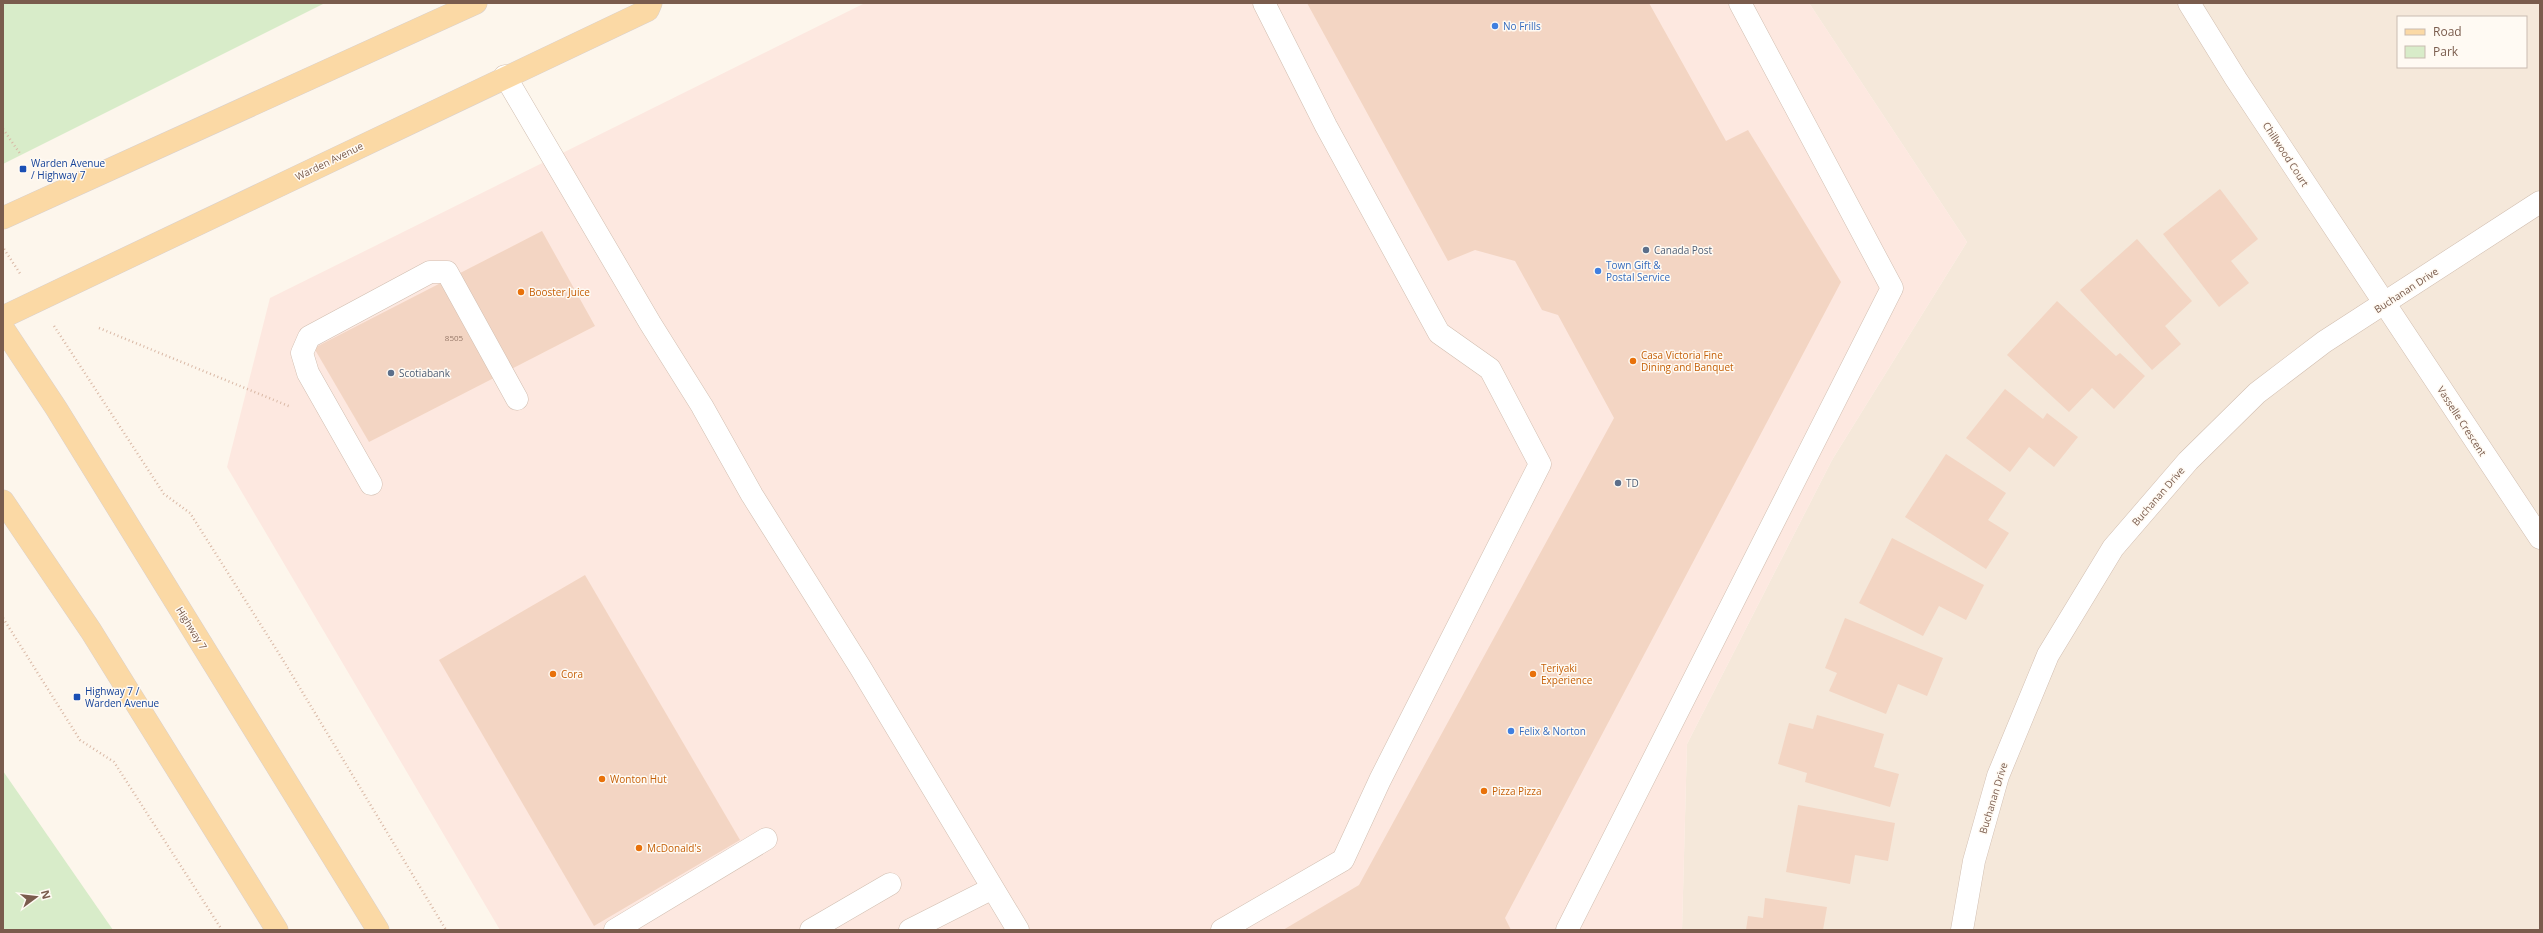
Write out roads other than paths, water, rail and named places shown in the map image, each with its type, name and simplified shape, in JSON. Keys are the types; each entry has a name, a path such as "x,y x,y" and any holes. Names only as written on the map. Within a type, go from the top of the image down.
{"main road":[{"path":"3,218 476,3"},
{"name":"Warden Avenue","path":"3,317 505,76 648,10 651,3"},
{"name":"Highway 7","path":"3,328 56,408 378,930"},
{"path":"3,501 91,631 277,930"}],"street":[{"path":"1222,930 1343,860 1380,780 1540,464 1490,369 1439,333 1326,126 1264,3"},
{"path":"1567,930 1892,288 1740,3"},
{"name":"Chillwood Court","path":"2189,3 2236,79 2385,304"},
{"path":"505,76 650,322 702,406 752,495 860,667 991,889 1018,930"},
{"name":"Buchanan Drive","path":"1962,930 1974,862 1998,776 2048,655 2113,548 2188,461 2257,393 2324,342 2385,304 2540,202"},
{"path":"371,484 308,373 302,353 309,337 430,272 447,272 518,399"},
{"name":"Vasselle Crescent","path":"2385,304 2540,538"},
{"path":"615,930 766,839"},
{"path":"811,930 890,884"},
{"path":"910,930 991,889"}],"place":[{"name":"No Frills","path":"1495,26"},
{"name":"Warden Avenue / Highway 7","path":"23,169"},
{"name":"Canada Post","path":"1646,250"},
{"name":"Town Gift & Postal Service","path":"1598,271"},
{"name":"Booster Juice","path":"521,292"},
{"name":"Casa Victoria Fine Dining and Banquet","path":"1633,361"},
{"name":"Scotiabank","path":"391,373"},
{"name":"TD","path":"1618,483"},
{"name":"Cora","path":"553,674"},
{"name":"Teriyaki Experience","path":"1533,674"},
{"name":"Highway 7 / Warden Avenue","path":"77,697"},
{"name":"Felix & Norton","path":"1511,731"},
{"name":"Wonton Hut","path":"602,779"},
{"name":"Pizza Pizza","path":"1484,791"},
{"name":"McDonald's","path":"639,848"}]}
